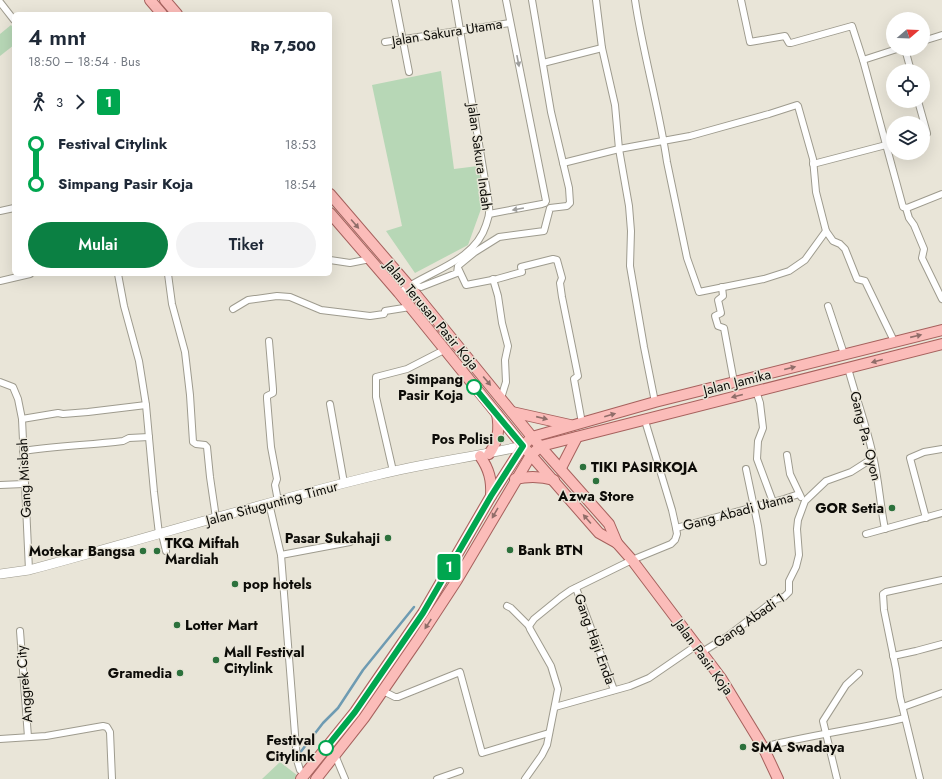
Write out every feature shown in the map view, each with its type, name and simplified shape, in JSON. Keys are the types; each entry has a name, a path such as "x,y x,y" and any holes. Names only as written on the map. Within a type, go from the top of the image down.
{"main road":[{"path":"150,0 160,12"},
{"path":"165,0 175,12"},
{"name":"Jalan Terusan Pasir Koja","path":"332,196 410,285 532,437"},
{"name":"Jalan Terusan Pasir Koja","path":"332,215 399,293 523,446"},
{"name":"Jalan Jamika","path":"532,437 655,402 942,330"},
{"name":"Jalan Jamika","path":"541,446 942,344"},
{"path":"512,412 577,424"},
{"path":"491,496 492,485 484,455 495,445 498,435 499,424 496,414"},
{"path":"303,777 355,712 423,613 491,496 523,446 532,437"},
{"name":"Jalan Pasir Koja","path":"532,437 609,524 617,543 632,560 721,678 763,747 778,779"},
{"path":"561,468 577,437"},
{"name":"Jalan Pasir Koja","path":"523,446 599,533 617,543"},
{"path":"316,779 364,718 419,638 457,580 530,455 541,446"},
{"path":"515,479 528,476 542,476 554,480"},
{"path":"355,712 364,718"}],"street":[{"path":"395,0 409,72"},
{"name":"Jalan Sakura Indah","path":"399,293 410,285 460,258 475,246 483,233 489,214 461,30 455,0"},
{"path":"489,214 542,204 546,201 506,0"},
{"path":"410,285 418,287 425,286 457,274 458,268 475,252 499,238 544,232 550,208 567,206 570,203 569,188 551,112 532,0"},
{"path":"596,0 602,48 614,105 619,149 629,206 631,231 630,266 655,402"},
{"path":"635,0 647,66 664,140 687,258 698,291 700,292 764,279 789,271 805,260 826,231"},
{"path":"741,0 750,42 785,36 789,43 791,43 852,26 863,60 886,145 813,164"},
{"path":"0,2 12,17"},
{"name":"Jalan Sakura Utama","path":"385,42 510,23"},
{"path":"930,38 942,34"},
{"path":"543,63 602,48"},
{"path":"863,60 886,53"},
{"path":"563,163 619,149 690,136 769,114 797,104 813,164 816,192 826,231 833,241 840,244 845,249 857,279 865,281 894,341"},
{"path":"890,160 901,202 903,207 906,208 909,218 914,225 924,249 922,258 942,299"},
{"path":"906,208 942,194"},
{"path":"0,211 12,208"},
{"path":"458,268 466,285 522,272 521,267 553,259 557,260 562,278 560,283 561,290 578,376 574,379 577,424"},
{"path":"332,260 350,263 370,260"},
{"path":"0,281 21,276"},
{"path":"118,276 126,313 139,361 146,405 154,492 160,534 166,551"},
{"path":"168,276 172,304 185,352 193,442 196,444 205,445 207,447 216,518"},
{"path":"494,279 508,346 505,360 506,382 501,398"},
{"path":"722,288 723,296 718,300 721,314 715,316 718,326 724,328 734,382"},
{"path":"233,309 248,300 277,296 290,297 321,310 346,312 360,316 384,314 385,311 410,307"},
{"path":"828,306 844,354"},
{"path":"269,341 273,393 267,396 267,399 271,447 277,479 275,488 278,501"},
{"path":"393,471 376,397 376,377 407,369 444,350"},
{"name":"Gang Pa. Oyon","path":"848,368 874,458 885,529"},
{"name":"Gang Misbah","path":"0,382 13,387 18,399 22,419 29,570"},
{"path":"756,391 760,403 763,428 758,441 757,458 773,502"},
{"path":"330,404 344,483"},
{"path":"22,419 58,413 88,412 146,405"},
{"path":"529,626 534,619 560,597 632,560 671,544 675,540 677,534 672,510 644,420"},
{"path":"23,451 54,447 85,446 123,441 129,438 149,437"},
{"name":"Jalan Situgunting Timur","path":"0,574 29,570 269,503 393,471 452,459 484,455 523,446"},
{"path":"926,518 910,458 924,452 942,449"},
{"path":"787,455 790,474 799,494 805,501"},
{"name":"Gang Abadi 1","path":"699,648 728,636 776,599 784,597 789,592 789,580 796,567 799,554 798,529 800,514 805,501 826,481 851,472 874,458"},
{"path":"746,469 763,562"},
{"path":"0,485 24,484"},
{"name":"Gang Abadi Utama","path":"676,528 754,508 799,494"},
{"path":"269,503 281,555 296,754 298,766 303,777"},
{"path":"866,534 942,513"},
{"path":"281,555 350,542"},
{"path":"920,779 903,707 884,610 883,594 886,592 942,580"},
{"name":"Gang Haji Enda","path":"576,588 614,690"},
{"path":"507,606 529,626 551,666 558,689 547,745 542,755 525,779"},
{"name":"Anggrek City","path":"20,631 28,737"},
{"path":"893,656 942,644"},
{"path":"555,707 630,686 649,678 699,648"},
{"path":"383,691 398,697 460,672 481,753 549,732"},
{"path":"837,779 823,721 846,685 860,673"},
{"path":"903,707 942,693"},
{"path":"763,747 826,733 873,726 906,718"},
{"path":"0,739 46,736 103,726 107,727 110,732 112,779"},
{"path":"335,755 345,779"},
{"path":"437,779 460,771"}],"green space":[{"path":"11,25 12,26 12,47 0,56 0,34"},
{"path":"441,71 454,169 478,166 483,194 481,209 468,245 415,273 386,231 402,226 372,85"},
{"path":"280,762 302,779 262,779"}],"waterway":[{"path":"299,754 323,723 338,708 363,670 414,607"}],"bus line":[{"name":"1","path":"326,748 355,712 423,613 491,496 523,446 474,387"}],"place":[{"name":"Simpang Pasir Koja","path":"474,387"},
{"name":"Pos Polisi","path":"501,439"},
{"name":"TIKI PASIRKOJA","path":"583,467"},
{"name":"Azwa Store","path":"596,481"},
{"name":"GOR Setia","path":"892,508"},
{"name":"Pasar Sukahaji","path":"388,538"},
{"name":"Bank BTN","path":"510,550"},
{"name":"Motekar Bangsa","path":"143,551"},
{"name":"TKQ Miftah Mardiah","path":"157,551"},
{"name":"pop hotels","path":"235,584"},
{"name":"Lotter Mart","path":"177,625"},
{"name":"Mall Festival Citylink","path":"216,660"},
{"name":"Gramedia","path":"180,673"},
{"name":"SMA Swadaya","path":"743,747"},
{"name":"Festival Citylink","path":"326,748"}]}
